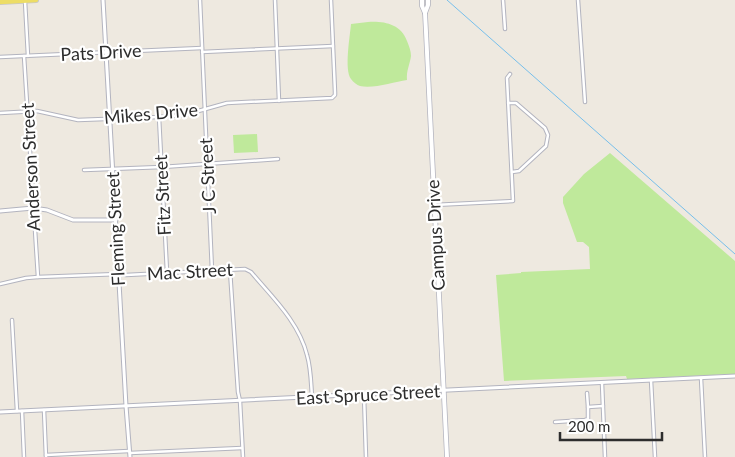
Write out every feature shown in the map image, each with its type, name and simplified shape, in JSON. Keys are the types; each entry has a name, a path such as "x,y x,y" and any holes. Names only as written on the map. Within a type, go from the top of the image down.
{"main road":[{"path":"0,2 36,0"},
{"name":"Campus Drive","path":"422,0 425,13 448,457"},
{"name":"Campus Drive","path":"425,13 428,0"}],"street":[{"name":"Fleming Street","path":"103,0 130,454"},
{"name":"J C Street","path":"200,0 212,271"},
{"path":"275,0 280,101"},
{"path":"331,0 333,46"},
{"path":"503,0 505,30"},
{"path":"578,0 585,102"},
{"name":"Anderson Street","path":"24,1 28,112 38,277"},
{"name":"Pats Drive","path":"0,57 333,46"},
{"name":"Mikes Drive","path":"0,113 38,111 78,120 159,117 184,115 227,103 332,98 335,96 333,46"},
{"path":"434,205 514,201 507,78 510,74"},
{"path":"508,103 516,103 545,128 548,135 546,146 519,171 512,172"},
{"name":"Fitz Street","path":"159,117 168,273"},
{"path":"84,170 113,170 278,159"},
{"path":"0,210 33,208 47,210 73,220 116,220"},
{"name":"Mac Street","path":"0,284 38,277 245,269 251,272 271,295 293,324 303,343 309,364 312,397"},
{"path":"230,270 243,457"},
{"path":"12,320 17,411"},
{"name":"East Spruce Street","path":"0,412 735,376"},
{"path":"701,378 705,457"},
{"path":"651,380 655,457"},
{"path":"602,383 606,457"},
{"path":"554,422 585,420 588,418 587,393"},
{"path":"364,395 366,457"},
{"path":"588,407 603,406"},
{"path":"44,410 46,456 242,448"},
{"path":"22,411 24,457"}],"green space":[{"path":"368,22 386,23 396,27 404,35 411,54 407,80 365,87 358,85 351,79 348,61 351,24"},
{"path":"257,134 258,152 234,153 233,135"},
{"path":"610,153 735,261 735,374 627,379 626,376 504,381 496,275 590,269 589,247 583,242 577,242 563,203 563,197 584,174"}],"waterway":[{"path":"447,0 735,254"}]}
